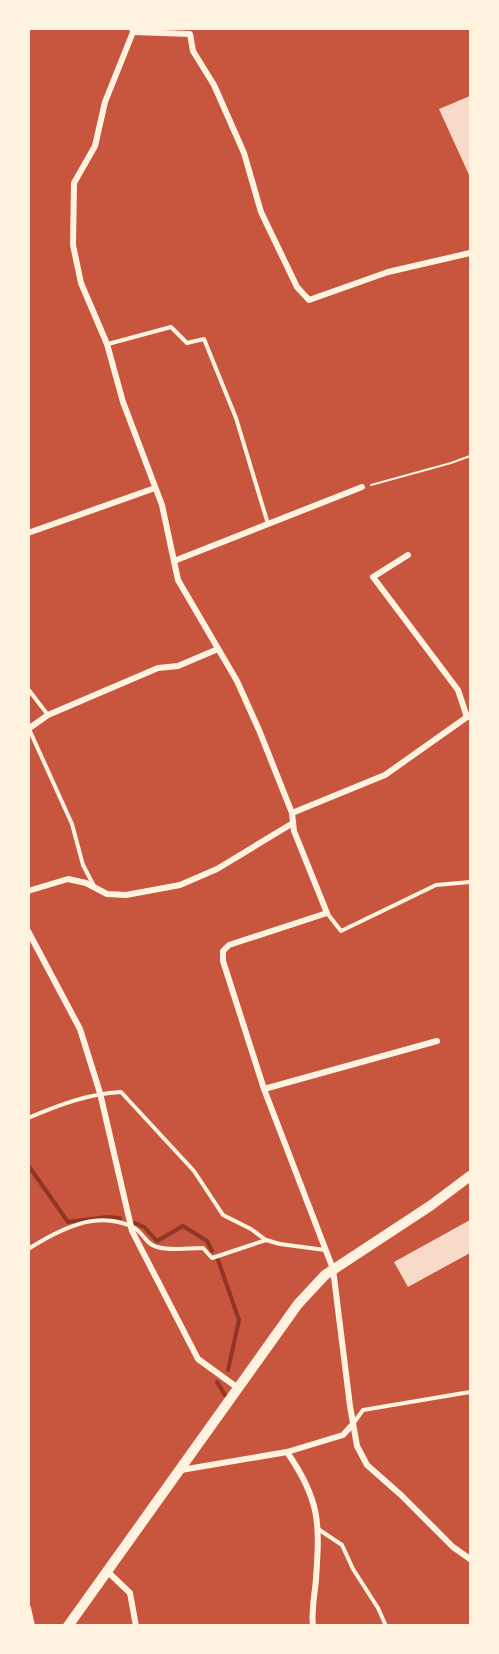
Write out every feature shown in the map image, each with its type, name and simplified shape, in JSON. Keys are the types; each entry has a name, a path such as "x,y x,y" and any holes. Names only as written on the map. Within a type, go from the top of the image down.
{"main road":[{"path":"68,1626 298,1304 333,1269 430,1206 471,1176"}],"street":[{"path":"471,253 388,272 309,300 297,287 261,212 244,153 214,85 194,51 190,34 132,30 105,102 95,146 74,183 73,245 81,283 107,344 123,402 162,505 178,580 242,691 292,813 294,831 327,913 229,945 223,951 223,962 264,1089 333,1269 357,1446 367,1465 453,1547 471,1559"},
{"path":"174,561 362,487"},
{"path":"28,533 155,488"},
{"path":"292,813 385,775 469,716 458,690 373,577 408,555"},
{"path":"29,729 48,715 158,668 178,666 218,649"},
{"path":"28,891 68,879 86,883 107,894 126,895 180,885 217,868 293,823"},
{"path":"28,931 80,1029 100,1093 130,1226 198,1359 238,1388"},
{"path":"264,1089 437,1041"},
{"path":"181,1470 287,1452 343,1435 353,1424"},
{"path":"287,1452 302,1473 314,1500 318,1529 313,1626"},
{"path":"107,1571 130,1593 136,1626"},
{"path":"28,1608 32,1626"}],"lane":[{"path":"107,344 171,327 187,343 204,339 236,418 268,525"},
{"path":"28,689 48,715"},
{"path":"29,729 72,824 84,865 94,887"},
{"path":"327,913 340,931 436,885 471,882"},
{"path":"28,1118 64,1102 100,1093 121,1092 194,1171 223,1215 251,1229 266,1240 325,1250"},
{"path":"28,1249 62,1229 76,1224 113,1220 139,1231 149,1245 159,1248 203,1248 212,1258 266,1240"},
{"path":"353,1424 363,1410 471,1392"},
{"path":"318,1529 342,1545 386,1626"}],"path":[{"path":"362,487 471,456"}],"building":[{"path":"470,96 470,177 439,109"},
{"path":"470,1220 470,1253 408,1287 394,1262"}],"waterway":[{"path":"28,1165 68,1222 107,1217 120,1218"},
{"path":"135,1223 144,1227 157,1241 183,1226 207,1241 212,1251"},
{"path":"218,1260 239,1320 228,1370"},
{"path":"217,1382 225,1395"}]}
